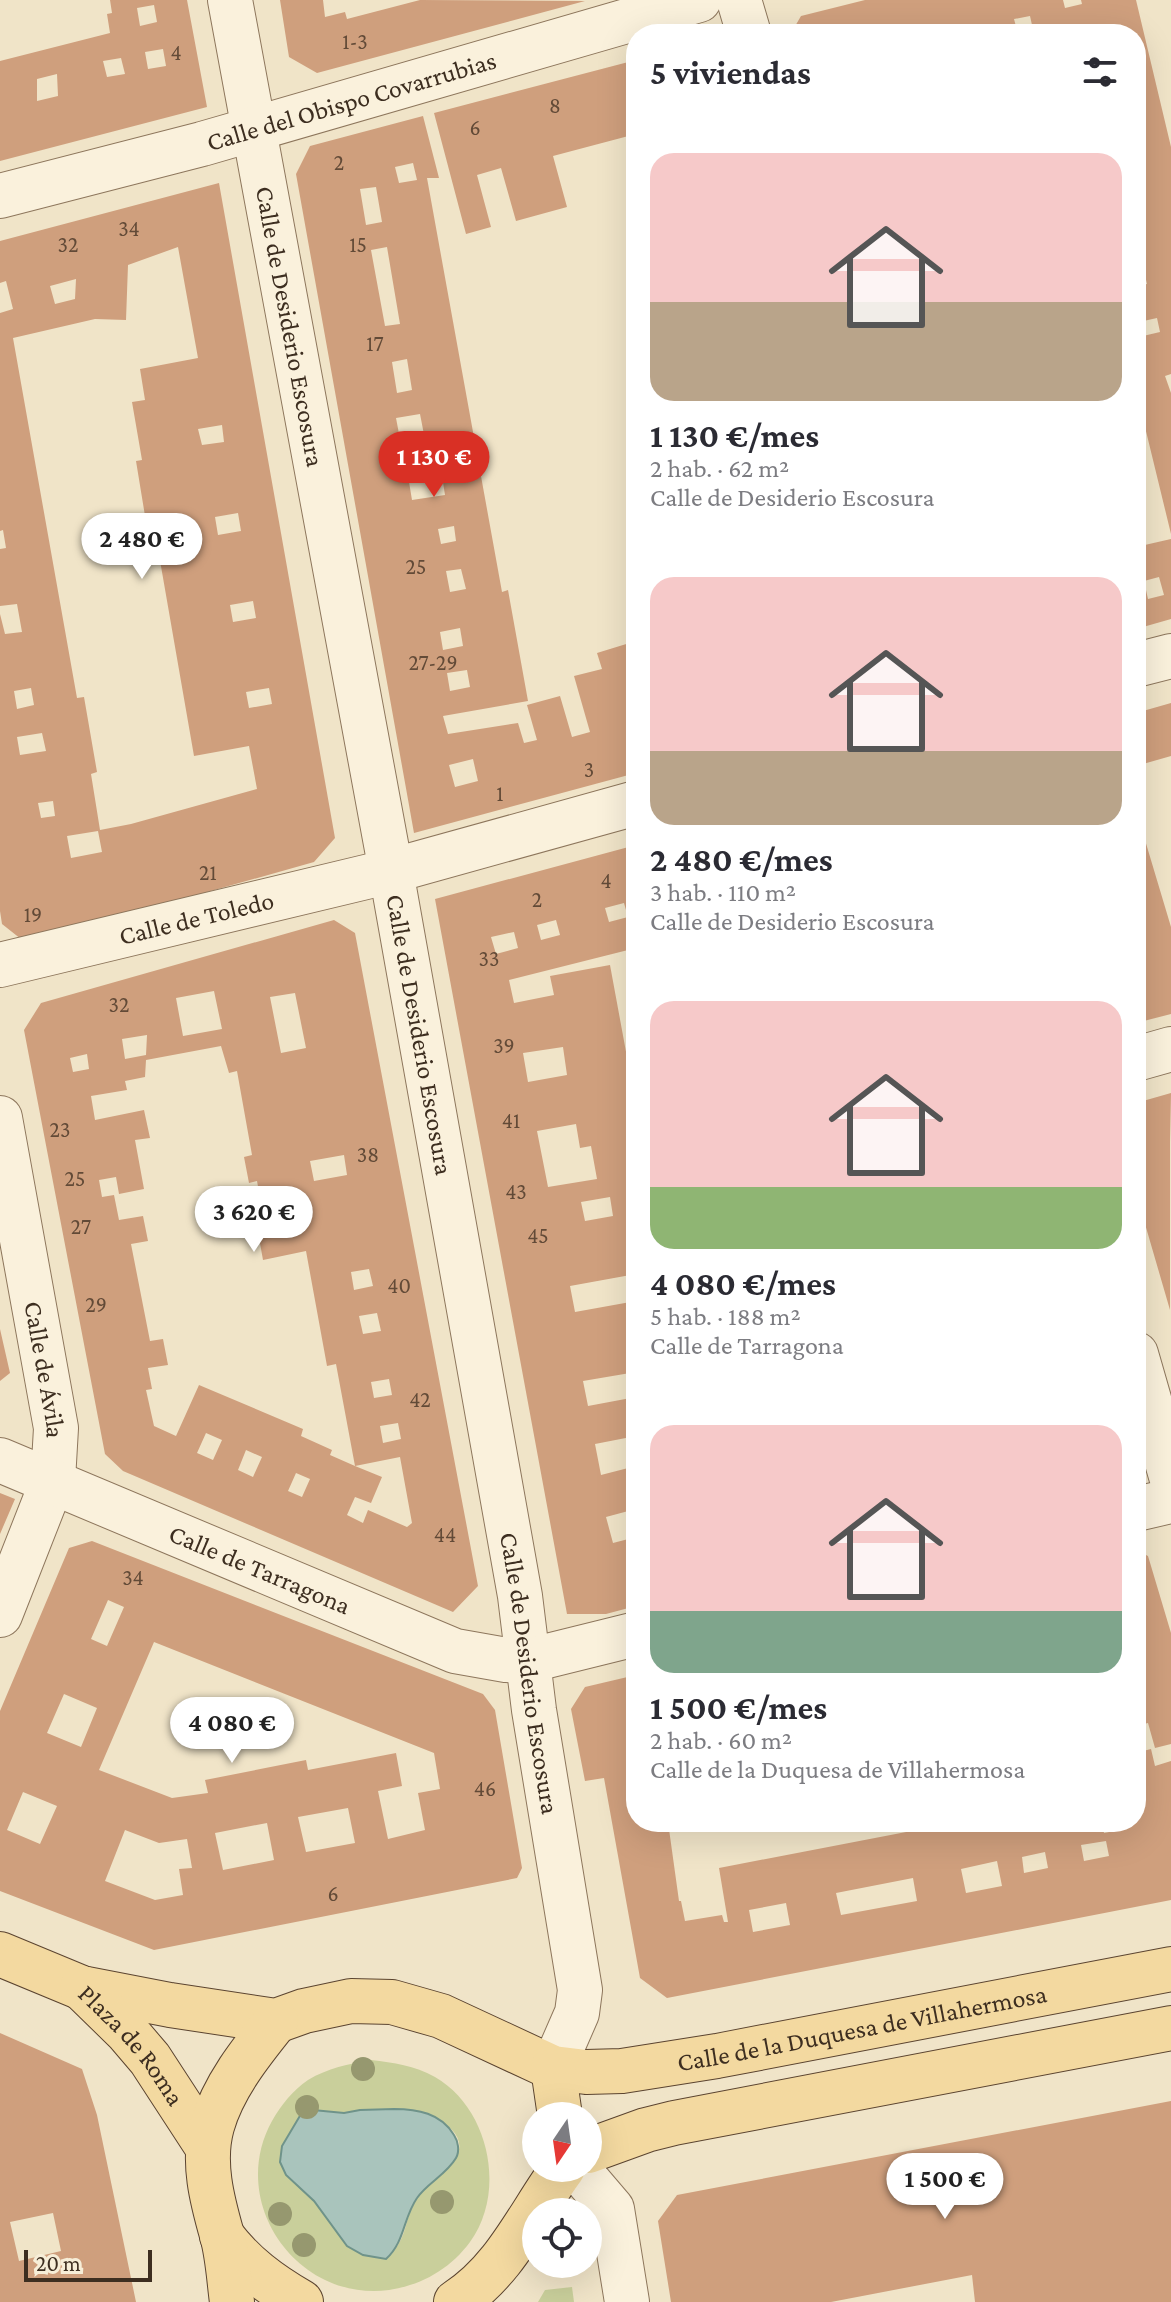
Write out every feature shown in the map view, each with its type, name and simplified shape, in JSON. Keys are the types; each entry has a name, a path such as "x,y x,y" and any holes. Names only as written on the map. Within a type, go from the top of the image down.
{"main road":[{"path":"0,1954 82,1988"},
{"name":"Calle de la Duquesa de Villahermosa","path":"553,2068 586,2072 622,2071 691,2060 1171,1969"},
{"name":"Plaza de Roma","path":"82,1988 276,2021 304,2011 351,2001 392,2002 441,2016 553,2068"},
{"name":"Plaza de Roma","path":"82,1988 150,2059 208,2148"},
{"name":"Plaza de Roma","path":"232,2302 222,2236 211,2193 208,2148 218,2108 249,2057 276,2021"},
{"path":"602,2145 674,2123 1171,2028"},
{"path":"553,2068 558,2102"},
{"path":"466,2298 502,2261 554,2182"},
{"name":"Plaza de Roma","path":"222,2236 239,2258 260,2276 301,2302"}],"street":[{"name":"Calle de Desiderio Escosura","path":"230,0 391,871 520,1596 527,1661 580,1990 577,2013 553,2068"},
{"name":"Calle del Obispo Covarrubias","path":"0,196 255,129 699,0"},
{"path":"739,0 746,24"},
{"path":"1146,662 1171,656"},
{"name":"Calle de Toledo","path":"0,965 391,871 626,806"},
{"path":"1146,1056 1171,1049"},
{"name":"Calle de Ávila","path":"0,1118 56,1428 53,1480 0,1615"},
{"path":"1146,1389 1171,1476"},
{"name":"Calle de Tarragona","path":"0,1460 433,1643 455,1651 527,1661"},
{"path":"1146,1507 1171,1501"},
{"path":"527,1661 626,1636"},
{"path":"589,2182 612,2209 627,2302"}],"green space":[{"path":"371,2060 412,2067 435,2077 454,2091 480,2129 487,2152 489,2176 488,2199 481,2222 462,2252 434,2274 389,2290 356,2290 326,2280 300,2263 279,2240 265,2213 258,2183 260,2152 272,2121 288,2098 316,2076 338,2067","holes":["404,2110 428,2116 450,2128 457,2136 459,2146 456,2158 417,2198 401,2240 386,2259 363,2255 338,2234 314,2201 286,2175 329,2112"]},
{"path":"572,2287 574,2302 538,2302 545,2290"}],"water":[{"path":"394,2109 420,2111 435,2117 449,2128 458,2149 452,2164 417,2198 397,2245 386,2259 363,2255 347,2246 314,2201 286,2175 280,2162 282,2146 301,2114 313,2110 344,2113"}],"building":[{"path":"110,0 187,0 207,107 0,161 0,61 110,33 107,14 112,13","holes":["154,5 157,22 140,26 137,8","163,49 166,66 148,69 145,52","121,58 125,74 107,77 103,61","57,74 58,96 37,101 37,79"]},
{"path":"280,0 323,0 325,17 345,12 347,19 420,0 585,1 317,73 289,57"},
{"path":"865,0 1063,0 1065,8 1082,4 1081,0 1136,0 1142,24 1032,24 1030,16 1014,19 1015,24 796,24 801,16"},
{"path":"1146,42 1171,147 1171,374 1165,376 1171,393 1171,534 1146,431 1146,335 1160,332 1157,318 1146,320"},
{"path":"626,63 626,137 553,156 567,207 516,221 501,168 477,175 491,227 466,234 434,113"},
{"path":"423,116 439,178 427,178 502,592 508,590 528,701 443,716 448,734 518,723 524,743 537,740 527,705 560,696 572,737 590,732 574,676 602,669 597,653 626,644 626,776 414,833 296,174 310,146","holes":["413,163 417,180 399,183 395,167","376,187 382,222 366,225 360,189","387,247 400,324 385,326 371,250","407,359 412,390 397,393 392,362","420,414 427,450 403,455 396,418","442,476 445,495 412,500 409,482","454,526 456,541 441,544 438,529","461,569 466,589 450,592 446,571","460,628 463,646 443,650 440,632","467,670 470,687 450,691 447,673","473,759 478,781 455,787 449,765"]},
{"path":"219,183 335,838 314,862 26,943 2,924 0,911 0,614 5,634 22,632 17,604 0,606 0,549 6,548 3,530 0,531 0,313 13,309 6,281 0,283 0,241","holes":["178,247 198,358 140,369 145,400 132,402 142,460 136,461 147,528 154,526 194,756 249,746 257,789 100,830 91,774 97,772 84,697 77,698 13,338 95,319 126,320 128,265","76,279 75,299 55,304 50,286","222,425 224,442 202,445 198,429","238,513 241,531 218,535 215,517","253,601 256,618 233,622 230,605","31,688 34,705 17,709 14,691","269,688 272,704 249,708 246,692","42,733 46,751 20,755 17,737","53,801 55,816 41,818 38,803","98,831 102,852 71,858 67,836"]},
{"path":"1171,539 1171,619 1146,626 1146,590 1148,599 1164,595 1159,577 1146,580 1146,545"},
{"path":"1171,703 1171,756 1146,763 1146,710"},
{"path":"1146,843 1171,927 1171,1014 1146,1020"},
{"path":"626,848 626,910 624,903 605,908 609,922 626,918 626,951 509,980 514,1003 554,995 550,976 610,965 626,1052 626,1276 570,1286 575,1312 626,1303 626,1374 583,1381 588,1406 626,1399 626,1438 595,1444 601,1475 626,1469 626,1512 606,1517 613,1543 626,1540 626,1609 606,1614 567,1614 435,899","holes":["556,920 560,935 541,940 537,925","514,932 518,948 496,954 491,937","563,1047 567,1075 528,1082 523,1053","576,1124 580,1148 591,1146 597,1179 548,1187 537,1131","610,1197 613,1216 585,1221 581,1202"]},
{"path":"334,920 355,933 478,1586 453,1612 123,1471 105,1454 24,1030 41,1003","holes":["214,991 222,1029 183,1036 176,998","295,993 306,1048 281,1053 270,997","147,1035 146,1055 125,1059 122,1039","221,1046 229,1073 237,1071 252,1155 244,1157 249,1183 257,1181 264,1219 256,1221 263,1260 306,1251 327,1366 336,1364 355,1466 330,1455 332,1450 301,1436 303,1429 199,1385 176,1436 154,1426 146,1390 152,1389 148,1368 168,1365 163,1339 150,1341 131,1244 148,1241 143,1216 119,1220 114,1195 102,1197 99,1180 116,1177 119,1194 144,1189 135,1140 150,1138 144,1110 95,1120 91,1096 127,1090 125,1081 145,1077 146,1060","87,1054 89,1069 73,1072 70,1058","344,1155 347,1175 314,1181 310,1161","369,1269 373,1286 354,1290 351,1272","377,1313 381,1331 363,1334 359,1316","389,1379 392,1395 374,1398 371,1382","398,1423 401,1439 383,1443 380,1426","206,1433 222,1440 213,1460 197,1453","246,1450 262,1457 253,1477 238,1470","400,1457 412,1523 407,1527 368,1510 363,1523 347,1515 355,1497 371,1503 382,1477 355,1466","296,1473 310,1479 302,1497 288,1491"]},
{"path":"1171,1093 1170,1310 1146,1227 1146,1100"},
{"path":"0,1329 10,1373 0,1381"},
{"path":"0,1493 15,1499 0,1534"},
{"path":"92,1541 483,1694 495,1710 522,1868 517,1878 154,1950 0,1891 0,1711 69,1548","holes":["108,1600 124,1607 107,1646 91,1639","154,1642 434,1753 440,1789 418,1793 425,1830 388,1839 378,1791 402,1786 396,1753 308,1770 306,1760 205,1780 208,1793 172,1798 99,1770","64,1694 97,1708 81,1747 47,1733","23,1792 57,1806 40,1844 7,1830","348,1808 355,1843 306,1852 298,1817","267,1823 274,1860 223,1870 215,1833","125,1830 159,1843 187,1839 192,1868 179,1869 183,1895 155,1900 105,1881"]},
{"path":"1146,1555 1171,1633 1171,1744 1155,1748 1148,1723"},
{"path":"626,1677 626,1832 669,1832 679,1901 685,1921 722,1915 724,1922 728,1922 719,1868 906,1832 1146,1832 1146,1750 1151,1749 1155,1766 1171,1761 1171,1900 667,1998 640,1978 604,1778 585,1781 571,1709 585,1687","holes":["1106,1841 1109,1856 1084,1861 1081,1845","1045,1852 1048,1868 1024,1873 1022,1857","997,1861 1002,1886 966,1893 961,1869","913,1878 917,1901 841,1915 836,1893","786,1903 790,1925 753,1932 749,1910"]},
{"path":"0,2033 82,2069 97,2115 136,2302 0,2302","holes":["53,2213 61,2251 19,2261 10,2222"]},
{"path":"1171,2101 1171,2302 975,2302 972,2275 831,2302 671,2302 658,2221 677,2195"}]}
